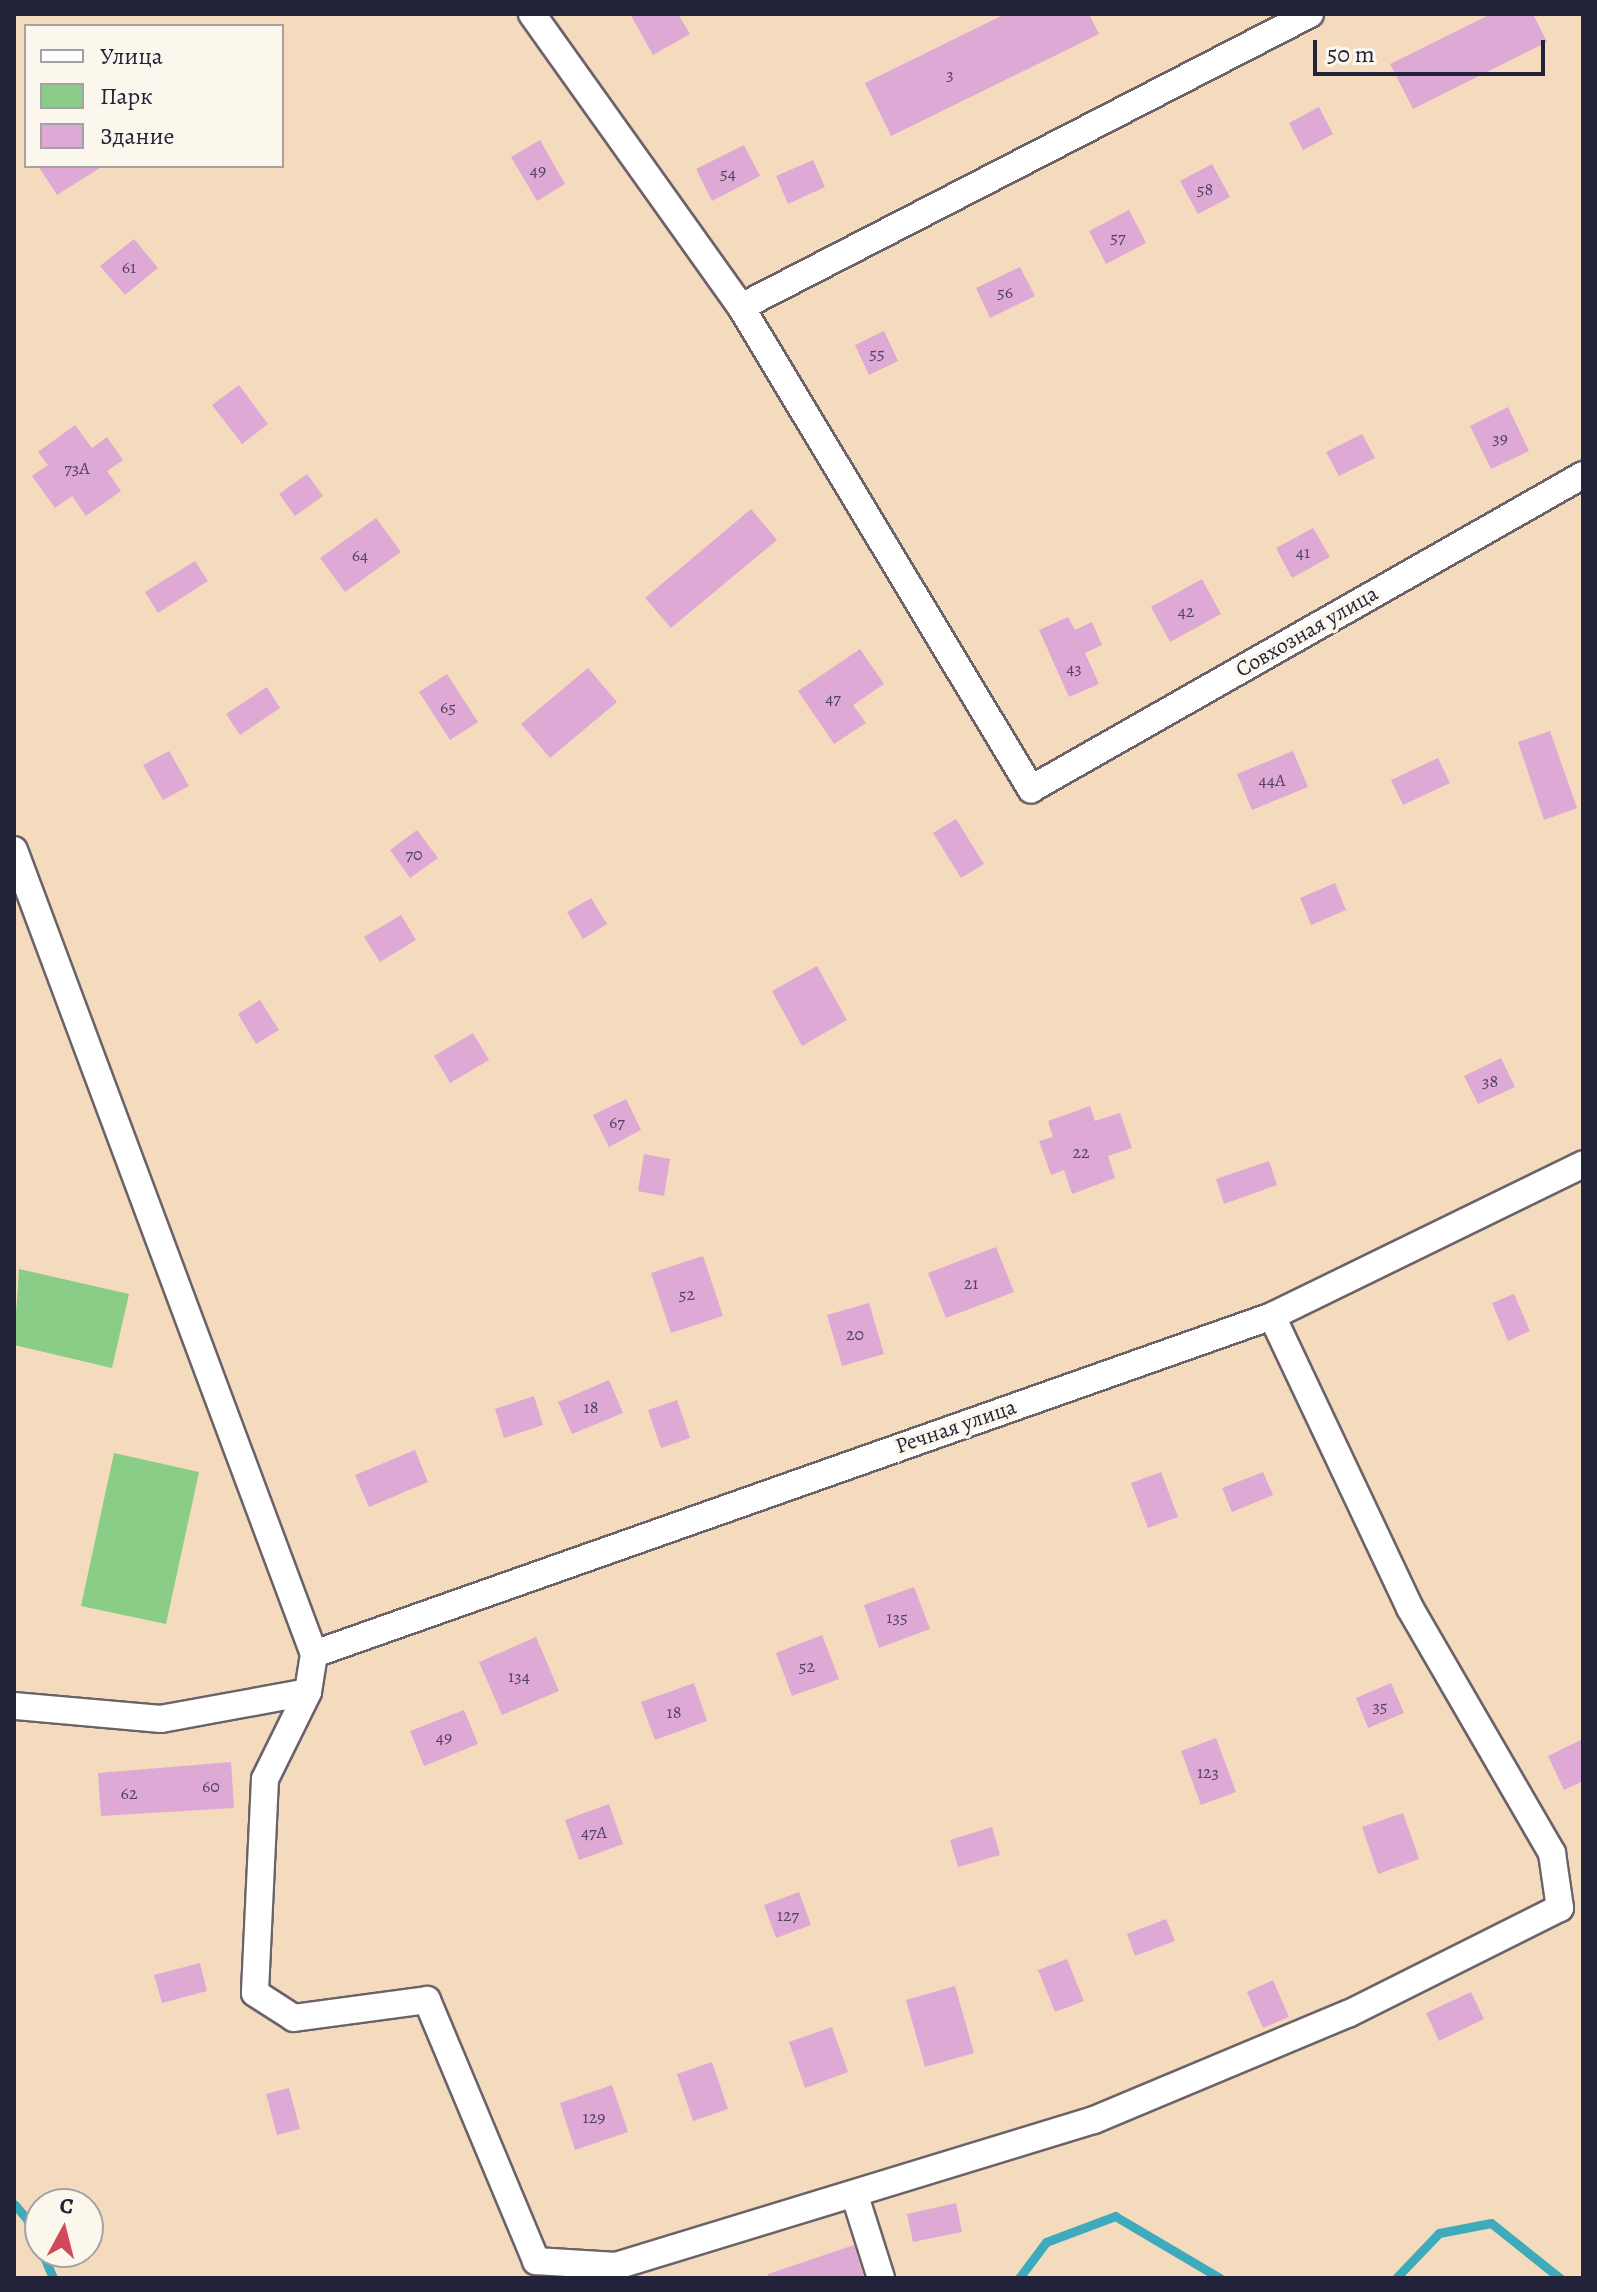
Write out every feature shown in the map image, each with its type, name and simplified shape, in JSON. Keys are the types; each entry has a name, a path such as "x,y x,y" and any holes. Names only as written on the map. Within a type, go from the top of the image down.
{"street":[{"path":"532,14 741,307 1310,14"},
{"name":"Совхозная улица","path":"741,307 1031,789 1583,475"},
{"path":"14,850 314,1654 308,1692 265,1779 255,1993 294,2018 427,2000 536,2261 616,2266 855,2196 1094,2120 1348,2014 1560,1908 1552,1853 1410,1608 1272,1316"},
{"name":"Речная улица","path":"314,1654 1272,1316 1583,1164"},
{"path":"14,1706 161,1719 308,1692"},
{"path":"855,2196 881,2278"}],"green space":[{"path":"19,1269 129,1294 112,1368 14,1345"},
{"path":"114,1453 199,1472 166,1624 81,1606"}],"building":[{"path":"630,14 678,14 690,34 653,55"},
{"path":"1005,14 1089,14 1099,34 891,136 865,83"},
{"path":"1491,14 1533,14 1547,42 1413,109 1390,64"},
{"path":"1319,107 1333,134 1303,150 1289,123"},
{"path":"540,140 565,184 537,201 511,157"},
{"path":"744,145 760,176 712,201 696,169"},
{"path":"813,160 825,187 788,204 776,176"},
{"path":"1212,164 1230,197 1198,214 1180,181"},
{"path":"39,168 100,168 57,195"},
{"path":"1129,210 1146,243 1106,264 1089,231"},
{"path":"134,239 158,268 125,295 100,266"},
{"path":"1020,267 1035,296 990,318 976,288"},
{"path":"884,331 898,361 869,375 855,345"},
{"path":"239,385 268,424 242,444 212,405"},
{"path":"1508,407 1529,451 1491,469 1470,426"},
{"path":"75,425 92,448 107,437 123,460 107,471 121,491 86,516 72,496 55,508 32,476 48,465 38,452"},
{"path":"1362,434 1375,458 1339,476 1326,452"},
{"path":"307,474 323,496 295,516 279,494"},
{"path":"751,509 777,540 671,628 645,598"},
{"path":"376,518 401,552 345,592 320,558"},
{"path":"1313,528 1330,557 1292,578 1276,548"},
{"path":"195,561 208,581 158,613 145,592"},
{"path":"1202,579 1221,614 1170,642 1151,607"},
{"path":"1068,617 1075,630 1092,622 1102,645 1085,653 1099,684 1069,697 1039,630"},
{"path":"860,649 884,684 853,705 866,723 834,744 798,691"},
{"path":"588,668 617,702 550,758 521,724"},
{"path":"447,674 478,722 450,740 419,692"},
{"path":"267,687 280,708 240,735 226,714"},
{"path":"1550,731 1577,808 1544,820 1518,742"},
{"path":"169,751 189,786 163,800 143,765"},
{"path":"1293,751 1308,787 1252,810 1237,774"},
{"path":"1438,758 1450,783 1403,805 1391,780"},
{"path":"956,819 984,864 961,878 933,833"},
{"path":"417,830 438,858 410,878 390,850"},
{"path":"1335,883 1346,910 1311,925 1300,898"},
{"path":"591,898 607,924 583,939 567,912"},
{"path":"401,915 416,940 380,962 364,937"},
{"path":"817,966 847,1020 802,1046 772,991"},
{"path":"260,1000 279,1030 256,1044 238,1014"},
{"path":"473,1033 489,1060 450,1083 434,1056"},
{"path":"1501,1058 1515,1087 1478,1104 1464,1076"},
{"path":"626,1099 641,1130 609,1147 593,1115"},
{"path":"1090,1106 1095,1121 1120,1113 1132,1148 1108,1156 1115,1178 1072,1194 1064,1170 1051,1175 1039,1141 1053,1137 1048,1121"},
{"path":"644,1154 670,1159 664,1196 638,1191"},
{"path":"1269,1161 1277,1185 1224,1204 1216,1179"},
{"path":"996,1247 1014,1292 946,1318 928,1273"},
{"path":"703,1256 723,1316 671,1333 651,1273"},
{"path":"1514,1294 1530,1331 1508,1341 1492,1303"},
{"path":"869,1303 884,1354 842,1366 827,1315"},
{"path":"609,1380 623,1413 572,1434 558,1402"},
{"path":"534,1396 543,1425 504,1438 495,1409"},
{"path":"677,1400 690,1438 661,1448 648,1410"},
{"path":"415,1450 428,1482 369,1507 355,1475"},
{"path":"1161,1472 1178,1517 1148,1528 1131,1483"},
{"path":"1263,1472 1273,1495 1232,1512 1222,1488"},
{"path":"914,1587 930,1629 879,1648 864,1605"},
{"path":"822,1635 839,1679 792,1696 776,1653"},
{"path":"536,1637 559,1691 502,1715 479,1662"},
{"path":"694,1683 707,1721 655,1740 641,1702"},
{"path":"1391,1683 1404,1713 1368,1728 1356,1698"},
{"path":"464,1710 478,1744 424,1766 410,1731"},
{"path":"1216,1738 1236,1792 1201,1805 1181,1751"},
{"path":"1583,1739 1583,1781 1564,1790 1548,1756"},
{"path":"231,1762 234,1808 101,1816 98,1773"},
{"path":"609,1804 623,1844 579,1860 565,1820"},
{"path":"1403,1813 1419,1859 1378,1874 1362,1827"},
{"path":"992,1827 1000,1855 958,1867 950,1840"},
{"path":"799,1892 811,1925 776,1938 764,1905"},
{"path":"1166,1919 1175,1941 1135,1956 1127,1934"},
{"path":"1067,1959 1084,2001 1055,2012 1038,1970"},
{"path":"200,1963 207,1991 162,2003 154,1975"},
{"path":"1273,1980 1289,2017 1263,2028 1247,1992"},
{"path":"955,1986 974,2053 925,2067 906,2000"},
{"path":"1471,1992 1484,2019 1439,2041 1426,2013"},
{"path":"832,2027 848,2072 805,2088 789,2042"},
{"path":"712,2062 728,2109 693,2121 677,2074"},
{"path":"612,2085 628,2132 575,2150 560,2103"},
{"path":"289,2088 300,2129 277,2135 266,2094"},
{"path":"956,2203 962,2232 913,2242 907,2214"},
{"path":"854,2245 864,2278 768,2278 768,2274"}],"waterway":[{"path":"14,2204 24,2216"},
{"path":"1019,2278 1046,2242 1115,2216 1220,2278"},
{"path":"1396,2278 1439,2233 1491,2223 1560,2278"},
{"path":"49,2268 53,2278"}]}
